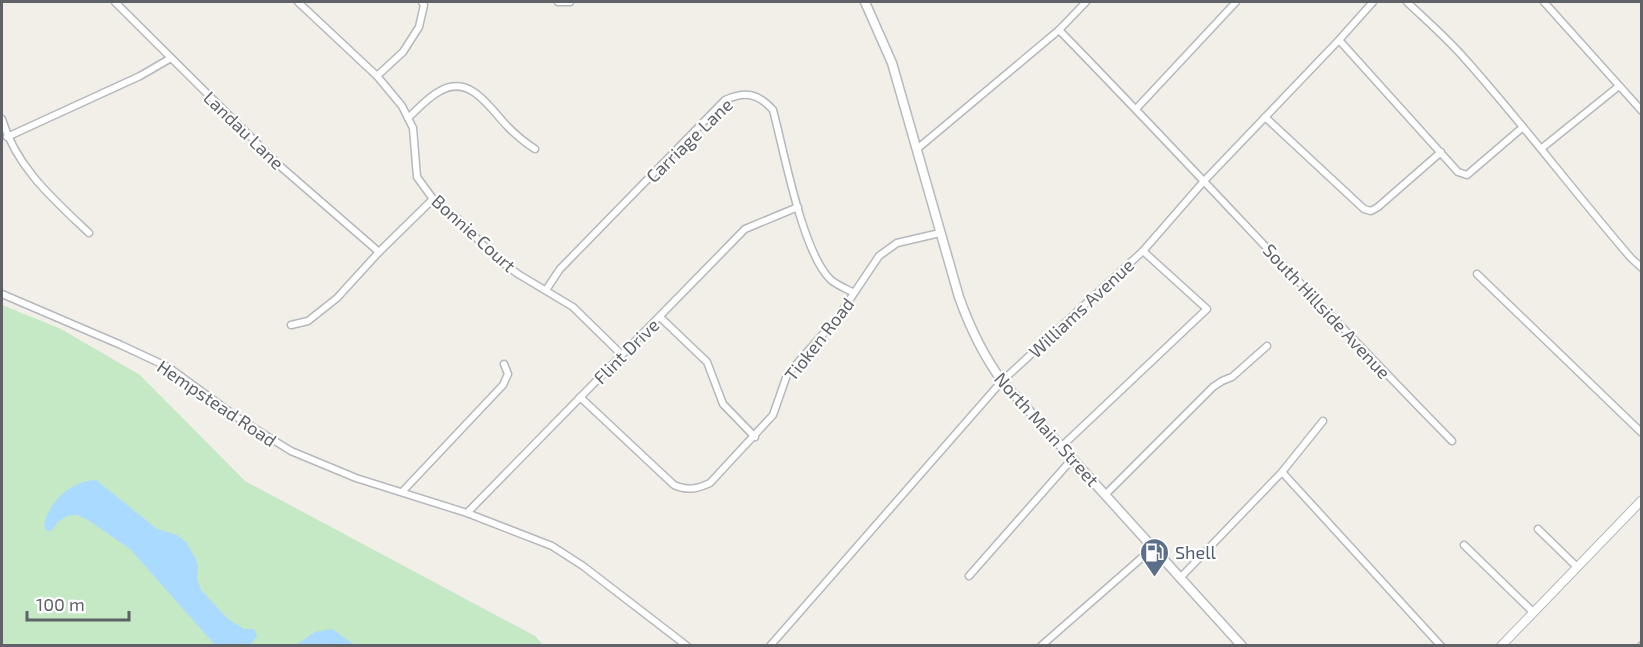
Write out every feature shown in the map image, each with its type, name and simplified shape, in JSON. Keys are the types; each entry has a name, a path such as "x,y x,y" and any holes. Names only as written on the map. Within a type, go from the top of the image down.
{"main road":[{"name":"North Main Street","path":"865,2 892,63 940,233 968,321 983,353 1002,381 1242,645"}],"street":[{"name":"Landau Lane","path":"115,2 280,166 379,252"},
{"name":"Bonnie Court","path":"298,2 377,76 402,106 413,128 417,177 433,199 458,219 495,257 573,307 622,355"},
{"path":"377,76 403,52 419,27 423,2"},
{"path":"558,2 570,2"},
{"path":"1075,2 1081,7"},
{"path":"917,149 1059,30 1086,2"},
{"path":"1136,109 1236,2"},
{"name":"Williams Avenue","path":"770,645 1002,381 1143,251 1204,181 1373,2"},
{"path":"1407,2 1465,57 1542,148 1572,190 1641,268"},
{"path":"1544,2 1641,111"},
{"name":"South Hillside Avenue","path":"1059,30 1452,441"},
{"path":"1339,40 1458,172 1467,175 1523,127"},
{"path":"7,137 140,76 171,58"},
{"path":"408,118 440,91 453,86 465,87 477,93 522,141 535,149"},
{"path":"1542,148 1619,86"},
{"name":"Carriage Lane","path":"546,290 560,269 725,100 739,94 757,96 773,110 798,207 816,259 831,280 854,293"},
{"path":"1265,117 1364,209 1371,211 1442,152"},
{"path":"2,119 7,137 18,158 48,195 89,233"},
{"path":"291,325 308,321 337,298 379,252 433,199"},
{"name":"Flint Drive","path":"467,513 745,229 798,207"},
{"name":"Tioken Road","path":"580,397 674,485 684,489 698,489 710,483 773,415 786,375 838,317 879,256 897,243 940,233"},
{"path":"1062,446 1207,309 1143,251"},
{"path":"1477,274 1641,433"},
{"name":"Hempstead Road","path":"2,294 168,367 238,418 291,451 356,478 467,513 552,546 583,566 687,645"},
{"path":"660,317 707,362 723,404 755,437"},
{"path":"1106,494 1213,387 1232,377 1267,346"},
{"path":"402,492 503,385 508,374 504,364"},
{"path":"1181,577 1282,472 1323,421"},
{"path":"969,576 1073,458"},
{"path":"1282,472 1442,645"},
{"path":"1501,645 1641,500"},
{"path":"1538,529 1577,567"},
{"path":"1464,545 1533,612"},
{"path":"1041,645 1154,547"}],"green space":[{"path":"2,305 61,329 140,375 245,481 535,636 543,645 2,645"}],"water":[{"path":"96,480 157,529 177,535 186,542 196,559 197,579 201,590 227,618 244,629 254,629 257,636 250,645 215,645 130,549 88,520 77,515 67,516 51,531 47,531 44,526 46,517 62,494 78,484"},
{"path":"332,629 355,645 296,645 315,632"}],"place":[{"name":"Shell","path":"1154,578"}]}
